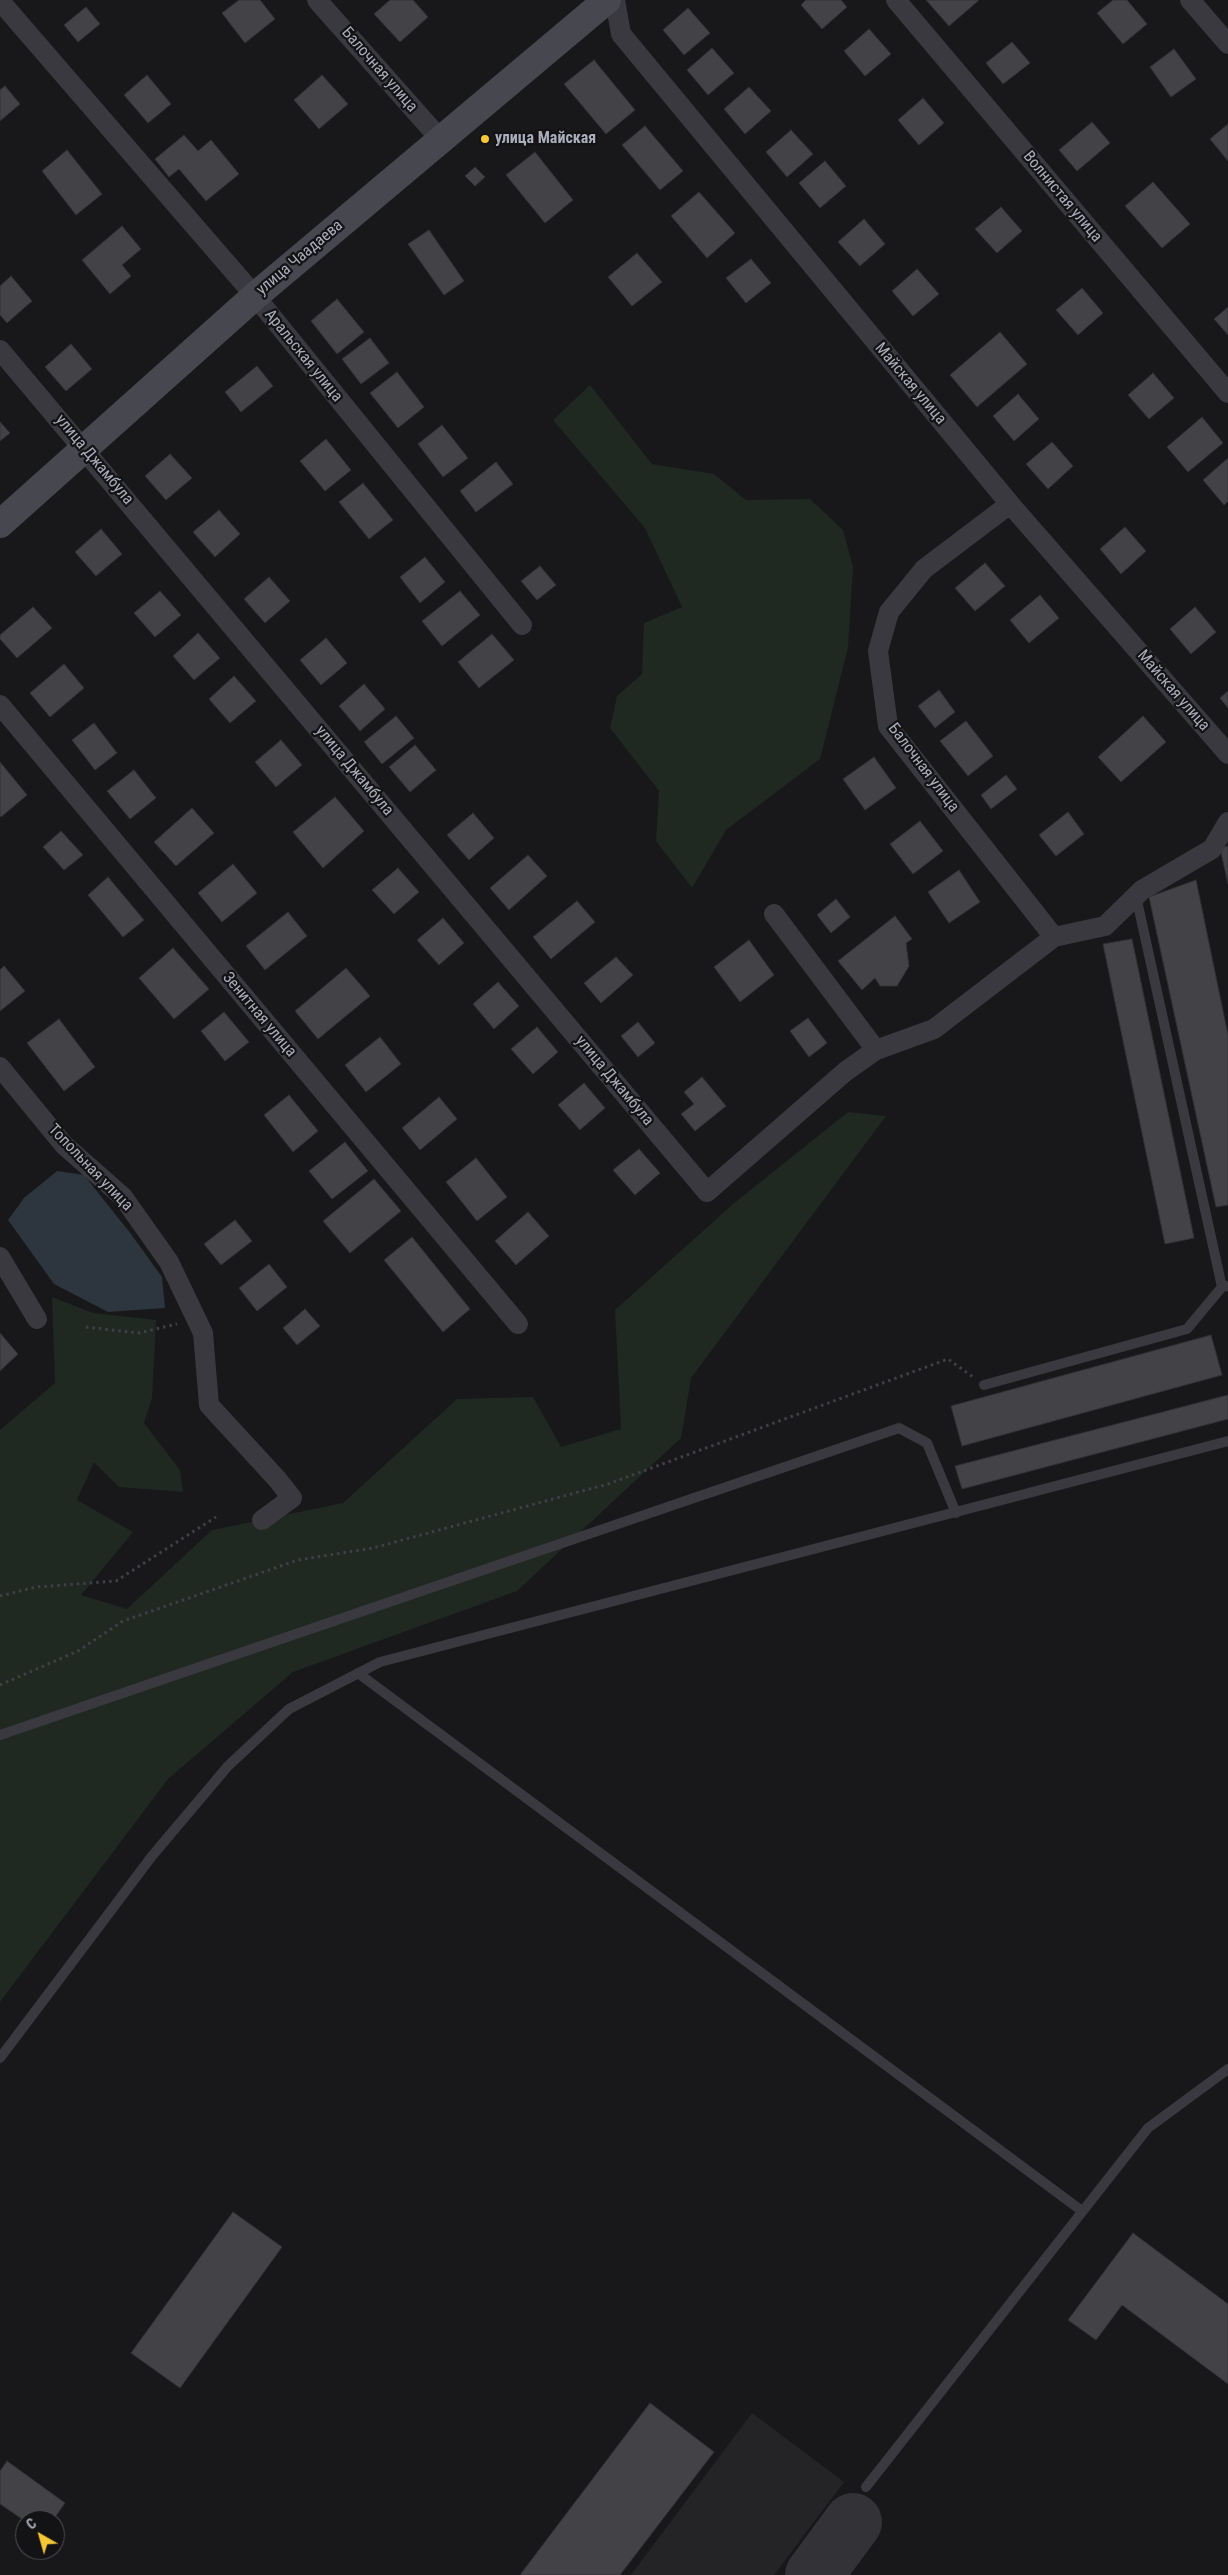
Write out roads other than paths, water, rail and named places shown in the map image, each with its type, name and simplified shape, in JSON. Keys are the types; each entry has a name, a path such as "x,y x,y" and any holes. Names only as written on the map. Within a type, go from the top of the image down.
{"street":[{"name":"Балочная улица","path":"317,0 441,140"},
{"name":"улица Чаадаева","path":"0,524 86,450 255,296 607,0"},
{"name":"Майская улица","path":"615,0 621,34 1010,504 1228,754"},
{"name":"Волнистая улица","path":"896,0 1228,394"},
{"path":"1190,0 1228,44"},
{"name":"Аральская улица","path":"0,1 255,296 522,625"},
{"name":"улица Джамбула","path":"0,350 86,450 707,1192 846,1071 876,1050"},
{"name":"Балочная улица","path":"1010,504 924,570 888,612 878,651 888,726 1054,937"},
{"name":"Зенитная улица","path":"0,705 518,1324"},
{"path":"774,914 876,1050 934,1029 1054,937 1105,926 1142,890 1212,849 1228,822"},
{"name":"Топольная улица","path":"0,1067 64,1145 123,1197 169,1262 203,1333 209,1405 292,1498 262,1520"},
{"path":"0,1257 37,1319"}],"lane":[{"path":"984,1385 1187,1329 1225,1287 1136,896"},
{"path":"0,1735 899,1428 927,1443 956,1513"},
{"path":"0,2058 152,1856 228,1766 289,1710 358,1673 380,1662 1228,1441"},
{"path":"358,1673 1082,2211"},
{"path":"866,2487 1148,2128 1228,2069"}],"place":[{"name":"улица Майская","path":"485,139"}]}
